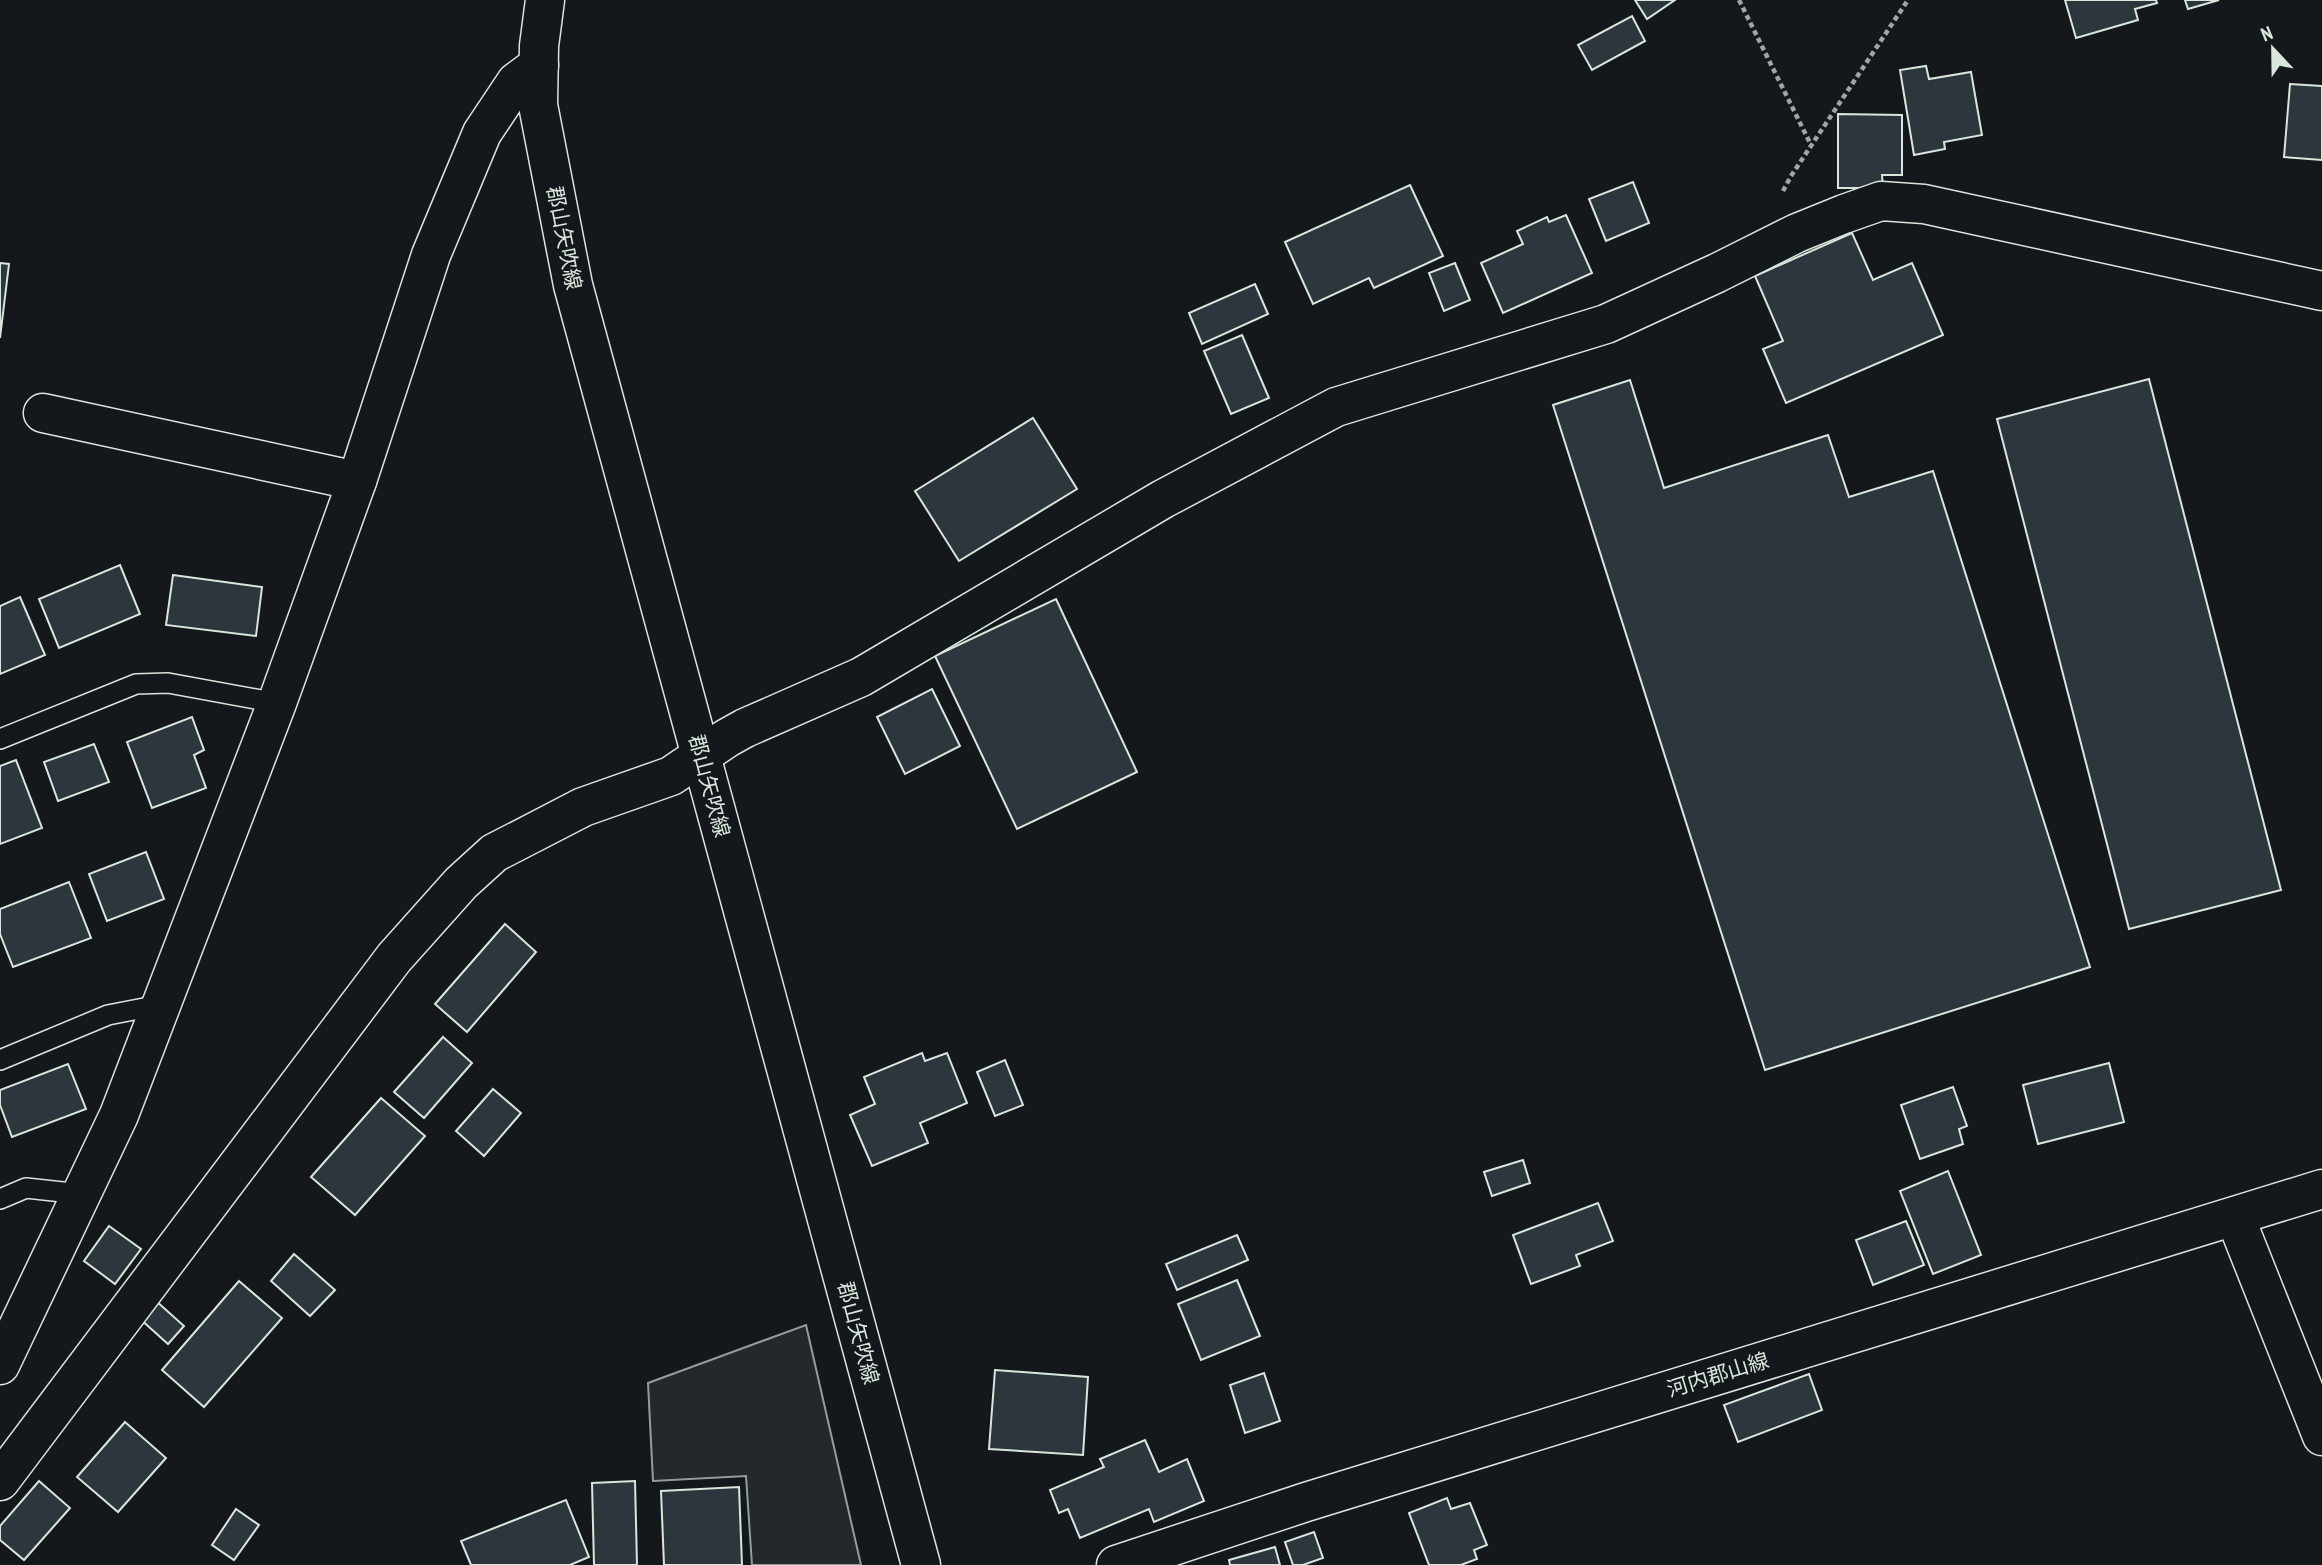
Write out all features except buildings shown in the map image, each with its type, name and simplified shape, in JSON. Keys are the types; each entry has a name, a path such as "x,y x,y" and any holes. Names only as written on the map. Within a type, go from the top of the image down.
{"street":[{"name":"郡山矢吹線","path":"545,0 538,105 573,285 920,1565"},
{"path":"0,1365 119,1115 277,703 356,481 431,255 477,145 499,105 516,82 539,65"},
{"path":"0,1481 394,958 461,883 494,853 583,807 671,776 746,728 861,677 1163,499 1336,407 1606,324 1820,224 1881,201 1924,204 2322,291"},
{"path":"44,413 356,481"},
{"name":"河内郡山線","path":"1116,1565 1459,1455 2322,1189"},
{"path":"2235,1217 2322,1436"}],"lane":[{"path":"0,739 136,684 168,683 277,703"},
{"path":"0,1060 108,1015 144,1008 158,1012"},
{"path":"0,1199 26,1188 81,1194"}],"path":[{"path":"1739,0 1811,146"},
{"path":"1772,246 1771,228 1779,200 1791,176 1908,0"}],"shaded area":[{"path":"806,1325 861,1565 752,1565 746,1476 653,1481 648,1383"}]}
